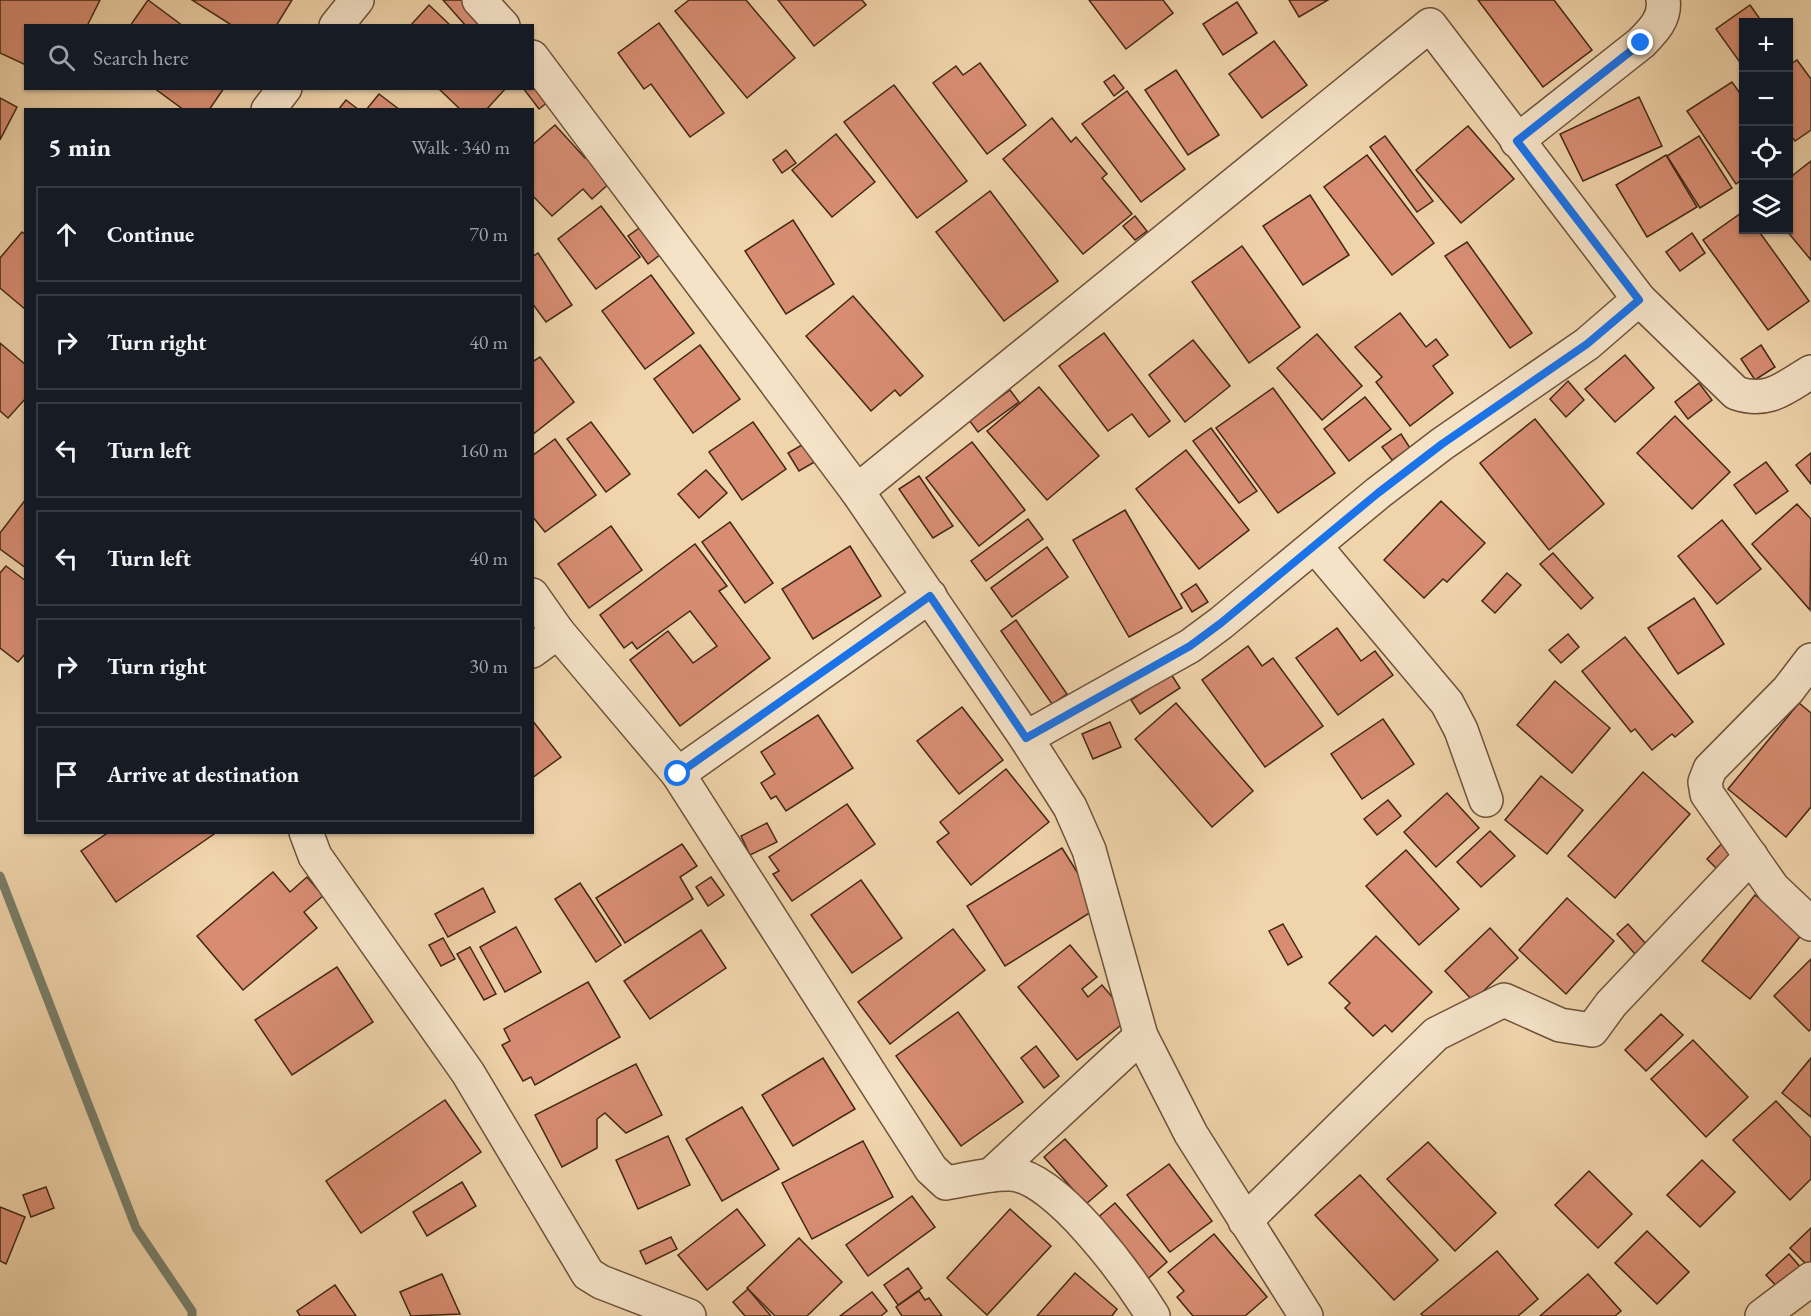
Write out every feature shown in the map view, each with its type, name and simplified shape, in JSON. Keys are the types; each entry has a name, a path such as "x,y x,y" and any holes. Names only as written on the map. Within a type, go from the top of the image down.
{"street":[{"path":"338,24 357,0"},
{"path":"479,0 501,24"},
{"path":"1517,141 1641,43 1657,26 1664,7 1663,0"},
{"path":"857,491 1430,25 1639,300 1736,393 1752,399 1771,396 1811,372"},
{"path":"534,60 857,491 1026,738 1070,807 1089,850 1141,1036 1191,1134 1306,1316"},
{"path":"270,108 283,90"},
{"path":"1026,738 1190,646 1442,444 1587,344 1639,300"},
{"path":"1315,546 1448,704 1461,730 1486,800"},
{"path":"678,774 930,596"},
{"path":"534,602 545,642 678,774 931,1169 946,1183 1011,1173 1046,1189 1097,1237 1154,1316"},
{"path":"1811,660 1788,690 1710,769 1705,782 1707,794 1773,888 1811,924"},
{"path":"307,834 315,856 468,1073 588,1274 601,1282 689,1316"},
{"path":"1245,1221 1437,1034 1504,1000 1560,1025 1592,1030 1611,1004 1751,856"},
{"path":"991,1175 1141,1036"},
{"path":"1762,1316 1811,1279"}],"building":[{"path":"0,0 100,0 88,24 24,24 24,64 0,53"},
{"path":"148,0 180,24 131,24"},
{"path":"192,0 292,0 277,24 230,24"},
{"path":"443,0 466,0 483,19 477,24 464,24"},
{"path":"689,0 746,0 795,58 747,98 675,11"},
{"path":"778,0 862,0 866,5 814,46"},
{"path":"1089,0 1163,0 1173,13 1126,49"},
{"path":"1289,0 1328,0 1299,17"},
{"path":"1478,0 1554,0 1592,50 1543,87"},
{"path":"1237,2 1257,33 1223,55 1203,24"},
{"path":"429,5 449,24 412,24"},
{"path":"1750,5 1759,18 1739,18 1739,61 1716,29"},
{"path":"659,23 724,113 690,137 651,84 644,89 618,53"},
{"path":"1274,41 1307,85 1262,118 1229,74"},
{"path":"1797,60 1811,79 1811,130 1795,141 1793,138 1793,63"},
{"path":"980,63 1026,125 987,154 933,83 956,66 963,75"},
{"path":"1176,70 1219,135 1188,155 1145,90"},
{"path":"1114,75 1124,88 1114,96 1104,82"},
{"path":"534,80 553,98 539,109 525,90 534,90"},
{"path":"1732,82 1739,92 1739,182 1736,184 1687,111"},
{"path":"894,85 967,181 917,218 844,122"},
{"path":"157,90 223,90 210,108 181,108"},
{"path":"440,90 504,90 488,108 459,108"},
{"path":"1127,91 1185,169 1141,202 1082,124"},
{"path":"379,94 397,108 368,108"},
{"path":"1639,97 1662,146 1583,181 1560,134"},
{"path":"0,98 17,107 0,140"},
{"path":"346,100 356,108 340,108"},
{"path":"1052,118 1071,142 1076,137 1107,174 1102,178 1132,214 1083,254 1003,159"},
{"path":"555,125 585,158 590,154 613,180 592,199 583,189 552,216 534,197 534,143"},
{"path":"1468,126 1514,179 1461,223 1416,170"},
{"path":"836,134 875,182 832,217 792,170"},
{"path":"1385,136 1433,201 1417,212 1370,147"},
{"path":"1699,136 1732,188 1700,208 1667,156"},
{"path":"786,150 796,163 782,173 773,160"},
{"path":"1367,155 1434,243 1392,275 1324,187"},
{"path":"1666,155 1697,207 1647,237 1616,185"},
{"path":"1811,161 1811,260 1789,234 1793,234 1793,175"},
{"path":"990,191 1058,281 1004,321 936,232"},
{"path":"1310,195 1349,255 1303,285 1263,226"},
{"path":"601,206 640,257 596,289 558,239"},
{"path":"1739,215 1739,234 1761,234 1809,301 1768,330 1703,240"},
{"path":"1135,216 1147,231 1135,240 1123,226"},
{"path":"793,220 834,284 786,314 745,251"},
{"path":"645,224 665,251 648,264 628,236"},
{"path":"22,232 24,234 24,308 0,288 0,258"},
{"path":"1692,233 1705,253 1680,271 1666,252"},
{"path":"1467,242 1532,333 1510,348 1445,256"},
{"path":"1242,246 1300,327 1249,363 1192,282"},
{"path":"538,253 572,305 546,322 534,306 534,256"},
{"path":"651,275 694,333 645,369 602,311"},
{"path":"853,296 923,376 900,396 895,390 871,411 806,336"},
{"path":"1400,313 1426,347 1436,339 1448,355 1433,366 1453,393 1410,426 1376,382 1382,377 1355,347"},
{"path":"1104,333 1170,421 1149,437 1132,414 1108,431 1059,366"},
{"path":"1317,334 1362,386 1322,420 1277,368"},
{"path":"1193,340 1230,386 1185,422 1149,375"},
{"path":"0,343 24,363 24,400 8,418 0,411"},
{"path":"700,345 740,399 693,433 654,379"},
{"path":"1761,345 1775,367 1755,380 1741,359"},
{"path":"1625,355 1654,388 1615,422 1585,389"},
{"path":"540,357 574,402 534,433 534,361"},
{"path":"1568,381 1584,400 1566,417 1550,399"},
{"path":"1699,383 1712,400 1688,419 1675,402"},
{"path":"1039,387 1099,456 1047,500 987,431"},
{"path":"1273,388 1335,473 1278,513 1216,428"},
{"path":"1010,390 1019,402 978,432 969,420"},
{"path":"1365,397 1391,429 1349,461 1324,429"},
{"path":"1675,416 1730,472 1692,509 1637,453"},
{"path":"1535,419 1604,504 1549,550 1480,463"},
{"path":"591,422 630,474 606,492 567,439"},
{"path":"753,422 786,469 742,500 709,452"},
{"path":"1211,428 1257,491 1239,503 1193,441"},
{"path":"1401,434 1410,448 1392,460 1382,447"},
{"path":"555,439 596,495 545,532 534,518 534,455"},
{"path":"807,442 818,460 799,471 788,453"},
{"path":"972,442 1025,510 979,546 926,478"},
{"path":"1186,450 1249,530 1199,569 1136,489"},
{"path":"1811,453 1811,484 1796,465"},
{"path":"1766,462 1788,491 1756,514 1734,485"},
{"path":"706,470 727,493 699,518 678,494"},
{"path":"919,476 953,526 933,538 899,489"},
{"path":"1441,501 1485,543 1447,582 1443,579 1424,598 1384,560"},
{"path":"24,502 24,567 0,549 0,533"},
{"path":"1797,504 1811,519 1810,610 1752,544"},
{"path":"1125,510 1182,608 1129,637 1073,540"},
{"path":"1028,519 1043,539 986,581 971,561"},
{"path":"1722,520 1761,569 1717,604 1678,556"},
{"path":"730,522 773,583 745,603 702,542"},
{"path":"611,526 642,570 589,608 558,564"},
{"path":"695,544 727,586 719,591 770,658 680,726 630,660 668,631 693,663 717,646 690,611 637,649 632,642 624,648 600,615"},
{"path":"850,546 881,596 813,639 782,589"},
{"path":"1047,547 1068,577 1012,617 991,588"},
{"path":"1553,553 1593,598 1581,609 1540,564"},
{"path":"6,566 24,580 24,655 18,662 0,648 0,573"},
{"path":"1507,573 1521,585 1495,613 1482,601"},
{"path":"1196,584 1208,602 1192,612 1181,594"},
{"path":"1694,598 1724,644 1678,674 1648,628"},
{"path":"1016,620 1067,694 1052,704 1001,631"},
{"path":"1337,628 1361,661 1375,651 1393,675 1338,715 1296,658"},
{"path":"1568,634 1579,647 1561,663 1549,650"},
{"path":"1625,637 1693,722 1675,737 1672,734 1652,750 1635,729 1631,732 1582,671"},
{"path":"1248,646 1262,666 1273,658 1323,726 1265,767 1202,680"},
{"path":"1171,674 1180,688 1140,714 1131,700"},
{"path":"1555,681 1610,728 1572,773 1517,725"},
{"path":"1176,703 1253,791 1212,827 1135,739"},
{"path":"1799,703 1811,713 1811,807 1786,837 1728,789"},
{"path":"962,707 1003,760 959,794 917,741"},
{"path":"818,715 853,768 786,811 776,796 771,799 761,783 775,774 761,752"},
{"path":"1383,719 1414,764 1362,799 1331,754"},
{"path":"1110,722 1121,747 1093,759 1082,734"},
{"path":"534,723 561,757 534,777"},
{"path":"1006,769 1049,822 971,885 937,842 949,833 940,822"},
{"path":"1643,772 1690,814 1615,898 1568,856"},
{"path":"1541,776 1583,810 1547,854 1505,820"},
{"path":"1447,793 1479,828 1436,867 1404,832"},
{"path":"1388,800 1401,816 1377,835 1364,819"},
{"path":"847,804 875,844 792,901 773,874 779,871 769,857"},
{"path":"767,823 777,842 750,855 741,836"},
{"path":"1490,831 1515,856 1481,887 1457,862"},
{"path":"106,834 214,834 116,902 81,851"},
{"path":"1728,837 1746,854 1724,876 1707,859"},
{"path":"682,844 697,866 680,877 693,899 625,943 596,898"},
{"path":"1062,848 1099,907 1005,966 967,906"},
{"path":"1406,850 1459,909 1419,945 1366,886"},
{"path":"273,872 290,892 307,877 323,896 304,912 317,928 243,990 197,936"},
{"path":"711,877 724,895 708,906 696,887"},
{"path":"861,880 902,938 852,973 811,915"},
{"path":"580,883 621,945 596,962 555,899"},
{"path":"483,888 495,912 448,937 435,914"},
{"path":"1755,895 1803,933 1750,999 1702,961"},
{"path":"1567,898 1614,941 1566,994 1519,950"},
{"path":"1283,924 1302,957 1288,965 1269,931"},
{"path":"1628,924 1646,944 1635,954 1617,934"},
{"path":"516,927 541,972 505,992 480,947"},
{"path":"1490,928 1518,958 1473,1001 1445,971"},
{"path":"953,929 985,970 890,1044 858,1002"},
{"path":"701,930 726,968 650,1019 624,981"},
{"path":"1376,936 1432,992 1392,1032 1385,1025 1373,1036 1345,1008 1350,1003 1329,983"},
{"path":"443,938 455,959 441,966 429,945"},
{"path":"1070,945 1097,977 1082,989 1088,997 1102,985 1130,1018 1077,1060 1018,987"},
{"path":"470,947 496,994 484,1000 457,954"},
{"path":"1811,959 1811,1029 1809,1031 1774,996"},
{"path":"337,967 373,1022 292,1075 255,1020"},
{"path":"588,982 620,1037 535,1085 531,1077 523,1081 502,1045 510,1041 504,1029"},
{"path":"958,1012 1023,1102 961,1146 896,1056"},
{"path":"1661,1014 1683,1035 1646,1071 1625,1050"},
{"path":"1693,1040 1748,1097 1706,1137 1651,1079"},
{"path":"1036,1046 1059,1076 1044,1088 1021,1058"},
{"path":"823,1058 855,1109 793,1146 762,1095"},
{"path":"1811,1058 1811,1117 1782,1093"},
{"path":"636,1064 662,1115 626,1133 605,1113 597,1119 597,1148 562,1167 535,1115"},
{"path":"445,1100 481,1152 361,1233 326,1181"},
{"path":"1776,1101 1811,1138 1811,1179 1790,1200 1733,1140"},
{"path":"742,1107 779,1169 722,1201 686,1139"},
{"path":"668,1136 690,1185 638,1209 616,1160"},
{"path":"1065,1139 1107,1186 1086,1204 1044,1157"},
{"path":"863,1141 893,1197 812,1239 782,1183"},
{"path":"1428,1142 1496,1213 1455,1251 1387,1179"},
{"path":"1702,1160 1735,1192 1700,1227 1667,1195"},
{"path":"1169,1164 1212,1221 1170,1252 1127,1195"},
{"path":"1589,1171 1632,1214 1598,1248 1555,1205"},
{"path":"1360,1175 1438,1260 1394,1300 1315,1215"},
{"path":"462,1182 476,1206 427,1236 413,1212"},
{"path":"46,1187 54,1208 31,1217 23,1195"},
{"path":"912,1196 935,1227 868,1276 846,1245"},
{"path":"1115,1203 1167,1262 1143,1283 1090,1224"},
{"path":"0,1207 25,1217 6,1264 0,1261"},
{"path":"737,1209 765,1245 707,1290 678,1255"},
{"path":"1010,1209 1051,1246 987,1315 947,1278"},
{"path":"1811,1228 1811,1261 1807,1265 1790,1248"},
{"path":"1647,1231 1689,1272 1657,1304 1615,1263"},
{"path":"1214,1234 1267,1297 1245,1316 1193,1316 1177,1297 1184,1291 1168,1272"},
{"path":"671,1237 677,1249 646,1264 640,1251"},
{"path":"799,1238 842,1282 807,1316 775,1316 747,1288"},
{"path":"1497,1251 1538,1299 1518,1316 1423,1316 1421,1314"},
{"path":"1789,1254 1803,1270 1780,1290 1766,1275"},
{"path":"908,1268 922,1288 898,1305 884,1285"},
{"path":"1075,1273 1117,1309 1112,1316 1037,1316"},
{"path":"442,1274 460,1314 411,1316 400,1292"},
{"path":"1588,1274 1621,1311 1615,1316 1540,1316"},
{"path":"335,1285 356,1316 300,1316 297,1311"},
{"path":"748,1289 771,1316 745,1316 733,1302"},
{"path":"919,1291 925,1300 929,1298 942,1316 902,1316 896,1307"},
{"path":"872,1292 887,1311 881,1316 840,1316"}],"waterway":[{"path":"0,876 136,1228 192,1311 192,1316"}],"route":[{"path":"678,774 930,596 1026,738 1190,646 1221,623 1378,493 1442,444 1587,344 1639,300 1517,141 1641,43"}]}
